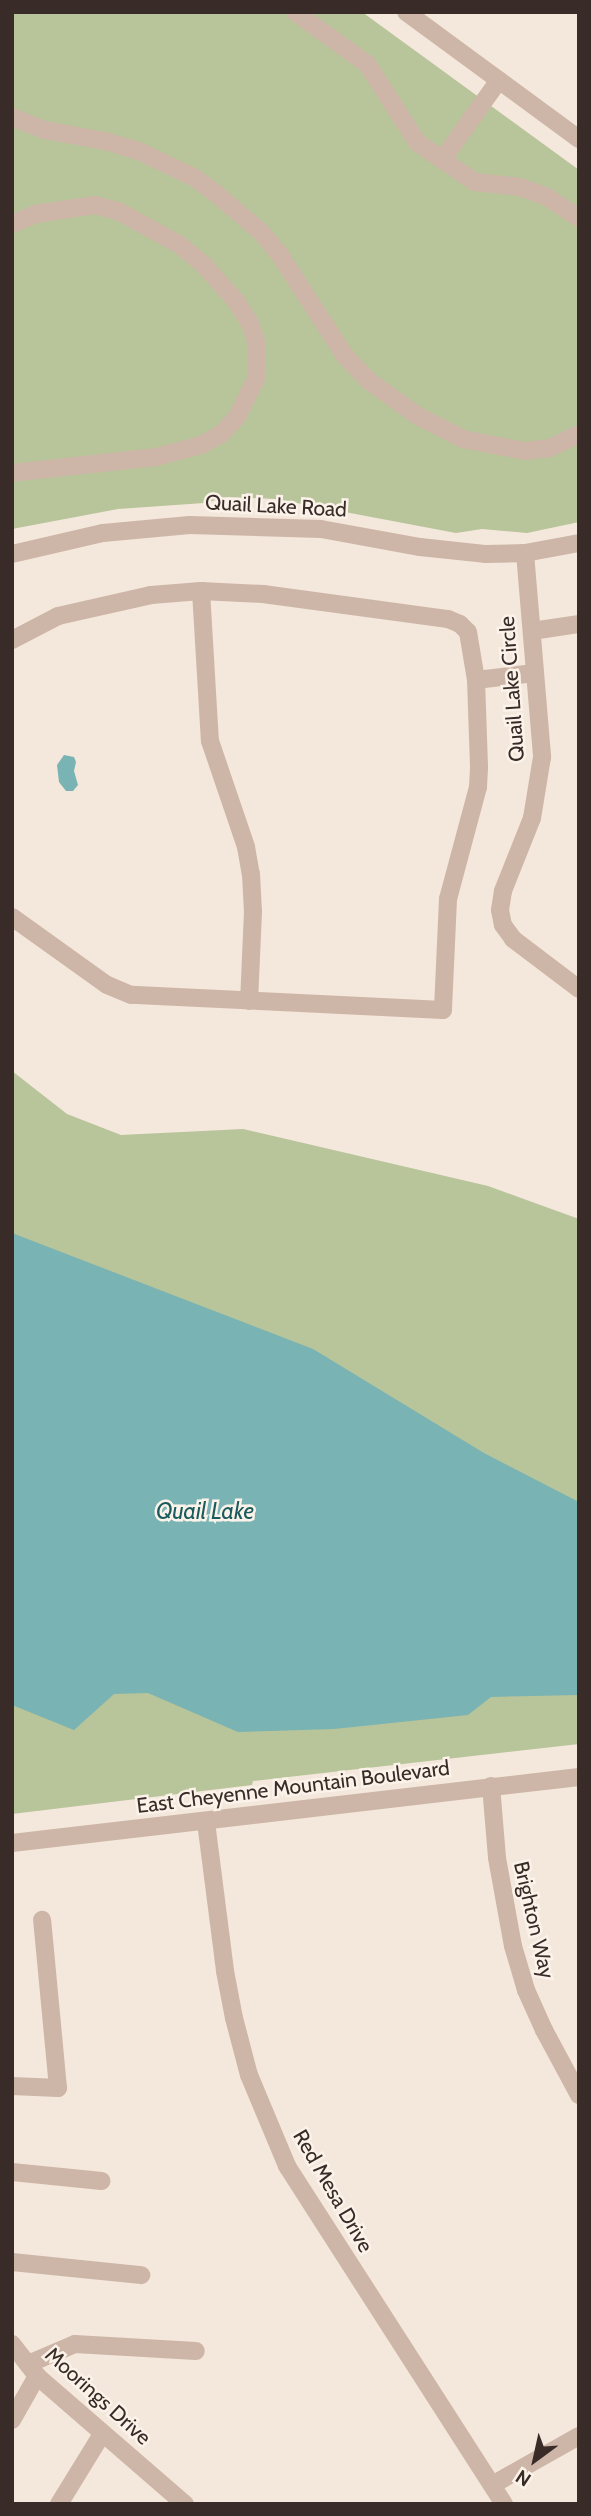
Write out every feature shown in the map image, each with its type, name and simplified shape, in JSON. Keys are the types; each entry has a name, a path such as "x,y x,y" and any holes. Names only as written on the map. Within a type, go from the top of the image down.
{"street":[{"path":"295,12 367,64 418,143 475,182 520,187 547,197 579,218"},
{"path":"405,12 579,139"},
{"path":"442,160 499,80"},
{"path":"12,117 45,130 109,142 139,151 195,178 262,233 280,255 345,356 369,381 418,416 463,439 525,452 550,448 579,434"},
{"path":"12,225 35,214 95,205 126,215 180,245 203,264 236,301 250,323 256,342 256,379 237,418 221,434 201,446 156,457 12,474"},
{"name":"Quail Lake Road","path":"12,554 103,533 190,525 321,528 456,552 525,553 579,543"},
{"name":"Quail Lake Circle","path":"525,553 541,721 538,787 532,818 503,891 500,910 503,925 513,939 575,982"},
{"path":"201,591 209,741 246,848 251,874 253,911 249,1001"},
{"path":"12,640 58,616 150,596 201,591 263,594 448,619 460,624 468,632 476,680 478,787 448,899 443,1010 131,995 118,991 12,917"},
{"path":"532,631 579,624"},
{"path":"476,680 535,673"},
{"name":"East Cheyenne Mountain Boulevard","path":"12,1843 579,1777"},
{"name":"Brighton Way","path":"491,1786 497,1858 513,1946 526,1990 579,2095"},
{"name":"Red Mesa Drive","path":"206,1822 225,1972 234,2018 249,2075 287,2165 505,2504"},
{"path":"12,2086 58,2088 42,1920"},
{"path":"12,2172 102,2182"},
{"path":"12,2262 141,2275"},
{"name":"Moorings Drive","path":"12,2344 32,2370 185,2504"},
{"path":"12,2420 32,2370 75,2344 196,2351"},
{"path":"59,2504 102,2434"},
{"path":"492,2485 579,2437"}],"green space":[{"path":"12,12 362,12 579,170 579,522 527,533 482,529 456,533 276,499 228,497 204,503 118,509 12,529"},
{"path":"12,1071 67,1114 121,1135 243,1129 488,1186 579,1219 579,1744 253,1781 252,1785 12,1814"}],"water":[{"path":"64,755 74,757 76,762 74,771 78,785 73,791 66,791 59,782 57,765"},
{"name":"Quail Lake","path":"12,1233 313,1349 484,1453 579,1502 579,1695 491,1697 468,1715 334,1729 238,1732 148,1693 114,1694 74,1730 12,1705"}]}
